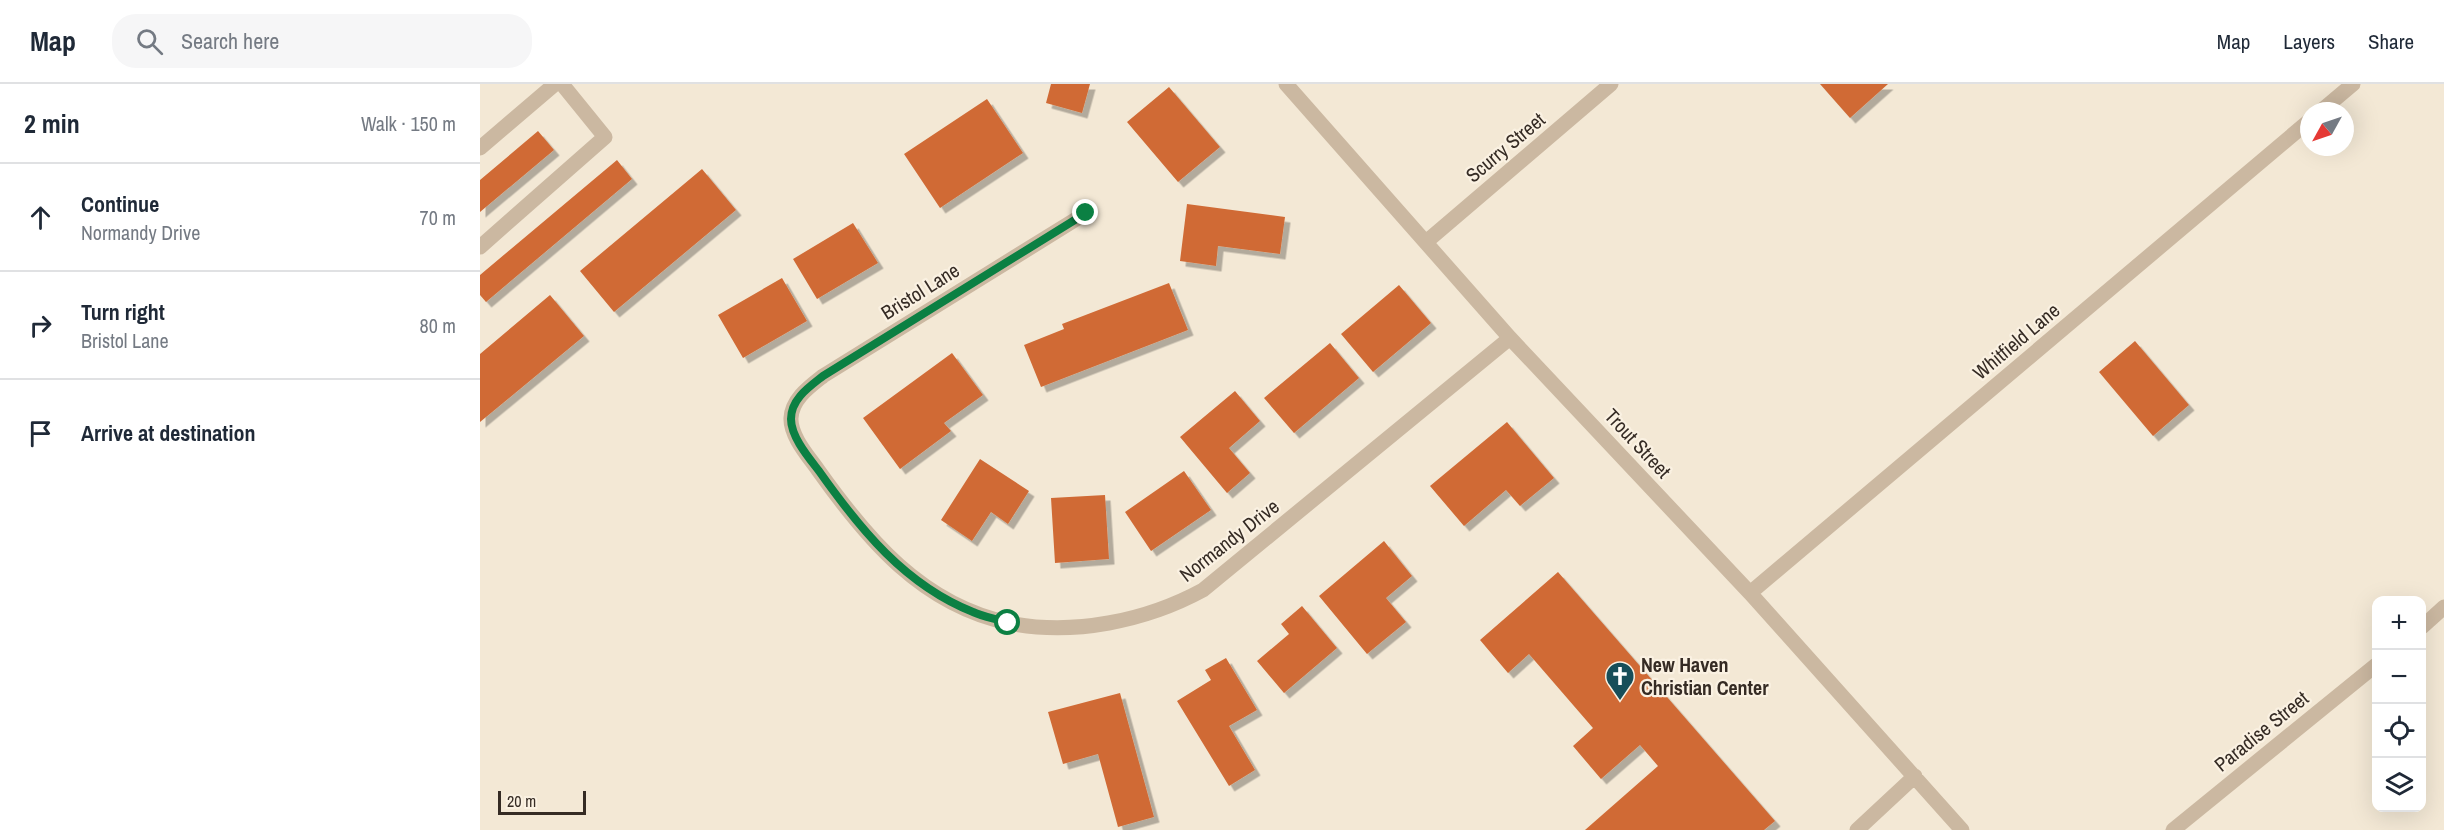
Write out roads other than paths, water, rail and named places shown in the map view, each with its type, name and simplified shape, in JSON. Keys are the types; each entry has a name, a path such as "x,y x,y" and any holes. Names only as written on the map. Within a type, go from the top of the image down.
{"street":[{"path":"480,148 555,84"},
{"path":"480,247 605,137 562,84"},
{"name":"Trout Street","path":"1286,84 1510,338 1750,593 1962,830"},
{"name":"Scurry Street","path":"1426,242 1611,84"},
{"path":"2332,102 2353,84"},
{"name":"Whitfield Lane","path":"1750,593 2300,130"},
{"name":"Bristol Lane","path":"791,418 800,394 823,376 1086,213"},
{"name":"Normandy Drive","path":"791,418 794,432 807,455 852,517 898,567 936,593 973,612 1008,623 1048,628 1080,626 1123,620 1150,613 1177,604 1203,590 1510,338"},
{"path":"2426,623 2444,608"},
{"name":"Paradise Street","path":"2173,830 2372,668"},
{"path":"1857,830 1915,776"}],"place":[{"name":"New Haven Christian Center","path":"1620,702"}]}
